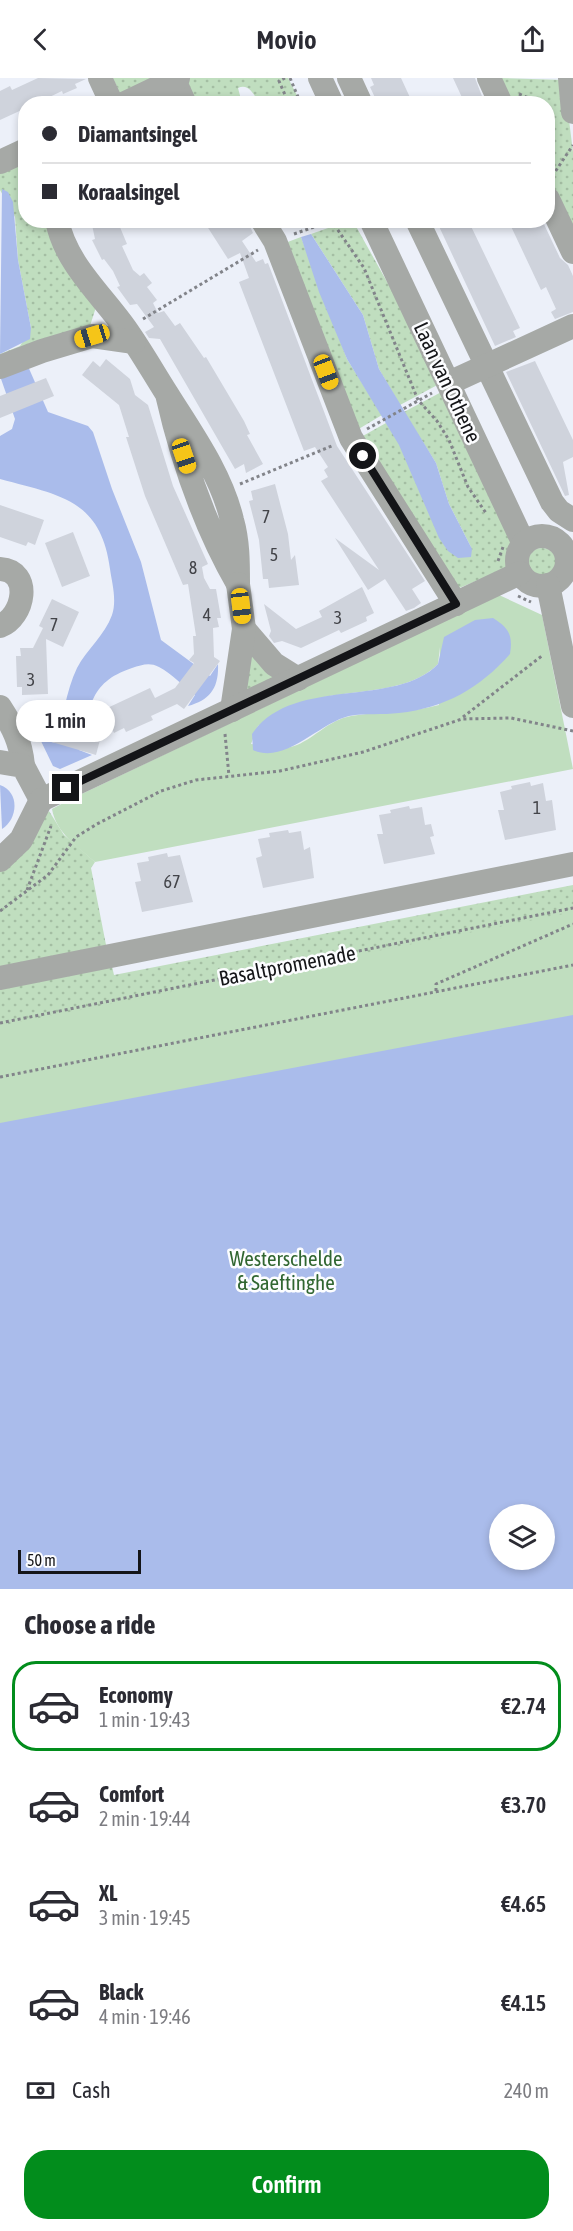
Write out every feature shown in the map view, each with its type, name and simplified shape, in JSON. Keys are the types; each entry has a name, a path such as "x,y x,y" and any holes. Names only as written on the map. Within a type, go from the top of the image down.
{"street":[{"path":"100,78 108,96"},
{"path":"305,78 313,96"},
{"path":"320,78 328,96"},
{"path":"349,78 357,96"},
{"path":"489,78 497,96"},
{"path":"570,78 573,112"},
{"path":"140,96 176,79 182,96"},
{"path":"0,162 18,154"},
{"path":"555,214 573,252"},
{"path":"59,228 73,261 130,335 198,443 221,488 238,545 238,584 244,629 228,712"},
{"path":"270,228 281,238 351,438 456,604"},
{"name":"Laan van Othene","path":"375,228 455,380"},
{"name":"Laan van Othene","path":"390,228 523,539"},
{"name":"Laan van Othene","path":"421,228 552,502 559,511 573,520"},
{"path":"92,336 100,318 98,293"},
{"path":"455,380 573,326"},
{"path":"0,367 92,336 130,335"},
{"path":"167,394 176,435 198,498 222,556 238,584"},
{"path":"198,498 221,488"},
{"path":"550,537 559,543 569,557 558,580 548,585 532,584 520,573 517,562 523,539 550,537"},
{"path":"0,568 14,572 22,582 22,592 15,614 0,626"},
{"path":"0,860 21,840 45,798 520,573"},
{"path":"548,585 553,610 565,642 573,706"},
{"path":"244,629 274,664 298,679"},
{"path":"0,707 17,734 21,747 11,764 45,798"},
{"name":"Basaltpromenade","path":"0,978 573,864"}],"path":[{"path":"285,78 279,81 286,96"},
{"path":"290,78 298,96"},
{"path":"555,172 573,145"},
{"path":"130,335 281,238 310,228"},
{"path":"337,228 364,268 418,400 437,421 449,440 468,487 491,520"},
{"path":"383,420 418,400"},
{"path":"221,488 233,487 351,438"},
{"path":"523,539 495,577 502,590 553,610"},
{"path":"0,911 48,875 76,837 161,791 196,780 280,771 363,752 462,718 565,642"},
{"path":"228,712 229,777"},
{"path":"462,718 511,718 573,731"},
{"path":"26,892 51,828 45,798"},
{"name":"Basaltpromenade","path":"0,1023 573,908"},
{"path":"436,991 436,984 573,924"},
{"path":"0,1077 573,964"}],"green space":[{"path":"113,78 161,78 126,96 121,96"},
{"path":"190,78 288,78 297,96 254,96 248,88 242,87 238,88 240,96 190,96 181,83"},
{"path":"499,78 564,80 573,152 573,235 555,196 555,96 508,96"},
{"path":"18,163 18,228 56,228 96,307 90,326 0,362 0,354 20,346 31,328 18,260 15,217 0,190 0,172"},
{"path":"328,228 357,228 443,382 400,405 379,369 363,315 311,234"},
{"path":"301,237 347,359 382,415 357,430 285,243"},
{"path":"447,389 514,547 507,568 457,589 361,437 386,423 472,549 449,504 436,463 404,412"},
{"path":"542,548 552,552 556,562 552,572 542,576 532,572 528,562 532,552"},
{"path":"499,595 542,615 573,769 95,862 69,839 54,818 52,809","holes":["440,647 439,705 343,718 292,747 274,748 251,744 258,726 301,704 331,696 397,686 426,674 438,664"]},
{"path":"244,648 282,674 239,695"},
{"path":"49,811 64,835 95,862 91,868 107,950 0,972 0,870"},
{"path":"573,885 573,920 0,1073 0,984 111,962 114,975"},
{"name":"Westerschelde & Saeftinghe","path":"573,912 573,1589 0,1589 0,1026"}],"water":[{"path":"2,189 8,192 13,202 18,260 31,328 30,339 0,354"},
{"path":"311,234 363,315 379,369 436,463 449,504 472,549 471,557 458,558 448,551 439,538 399,445 347,359 319,292 301,237"},
{"path":"27,364 48,412 88,426 93,432 112,489 141,562 161,640 210,676 218,664 217,680 212,692 202,700 188,706 195,695 159,667 142,665 117,674 106,681 93,699 79,750 92,755 60,769 53,766 40,739 55,743 77,668 109,622 114,603 114,592 105,546 97,528 87,514 58,496 0,479 0,436 12,429 15,419 0,376"},
{"path":"493,618 509,633 510,654 486,677 460,694 416,710 393,714 349,716 326,726 290,748 277,752 265,753 253,750 252,734 270,716 292,704 396,686 419,678 438,664 444,637 475,620"},
{"path":"0,785 11,793 14,799 14,813 2,829"},
{"name":"Westerschelde & Saeftinghe","path":"573,1015 573,1589 0,1589 0,1123"}],"building":[{"path":"38,78 86,79 75,84 77,88 63,94 62,91 52,96 18,96 18,112 0,120 0,91 10,86 12,90"},
{"path":"371,78 401,78 409,96 374,96 370,87 374,85"},
{"path":"453,78 475,78 482,96 461,96"},
{"path":"93,228 120,228 127,244 122,246 133,270 140,276 144,273 152,283 147,287 157,300 153,303 158,313 164,311 175,326 180,323 204,358 206,357 244,421 250,434 247,435 263,464 246,473 244,464 235,469 160,339 149,338 145,332 154,327 137,304 130,305 117,287 120,286 113,271 104,259 102,260 92,240 95,239"},
{"path":"208,228 251,228 253,233 242,241 256,262 263,259 265,264 268,263 337,446 425,581 412,589 421,603 414,608 406,611 385,579 368,590 335,538 379,570 321,481 328,477 324,470 328,467 315,447 304,451 239,282 249,278 240,253 228,259"},
{"path":"440,228 472,228 520,328 513,331 516,337 495,346"},
{"path":"512,228 546,228 560,258 568,265 573,276 573,312 555,319 551,312 556,309 546,287 541,290"},
{"path":"106,359 130,379 135,395 148,405 173,486 208,564 202,567 204,578 210,589 216,589 221,618 217,618 219,627 213,628 214,657 220,661 184,709 177,704 151,716 153,720 126,732 124,728 114,733 103,710 150,688 155,698 175,688 194,663 189,660 194,654 193,636 196,636 188,584 183,585 145,496 126,437 129,437 119,405 82,375 93,361 100,367"},
{"path":"535,361 573,440 573,457 563,462 569,495 565,496 506,372"},
{"path":"46,378 54,396 0,418 0,396"},
{"path":"275,484 288,534 291,560 295,555 299,585 269,588 268,579 263,579 259,540 249,501 253,500 251,491"},
{"path":"0,505 44,520 35,545 28,542 26,546 0,537"},
{"path":"73,532 90,576 62,587 45,543"},
{"path":"362,587 374,613 366,617 367,621 341,633 339,630 301,648 282,641 274,643 269,636 271,631 264,604 296,629 322,617 319,611"},
{"path":"52,599 79,612 63,647 46,639 48,694 22,695 22,687 17,687 16,656 21,656 20,648 33,648 43,628 39,626"},
{"path":"44,719 101,736 96,755 38,738"},
{"path":"530,782 531,786 543,783 546,801 552,800 556,830 505,840 498,810 504,810 500,792 512,789 511,786"},
{"path":"409,806 410,809 422,807 425,825 431,824 434,836 430,837 435,854 384,864 377,834 383,834 379,815"},
{"path":"288,830 289,833 301,831 304,850 310,847 314,878 263,888 256,858 262,856 258,839 270,837 269,833"},
{"path":"167,853 168,857 180,855 193,902 142,912 135,882 141,881 137,863 149,861 148,857"}],"route":[{"path":"66,788 456,604 363,456"}]}
